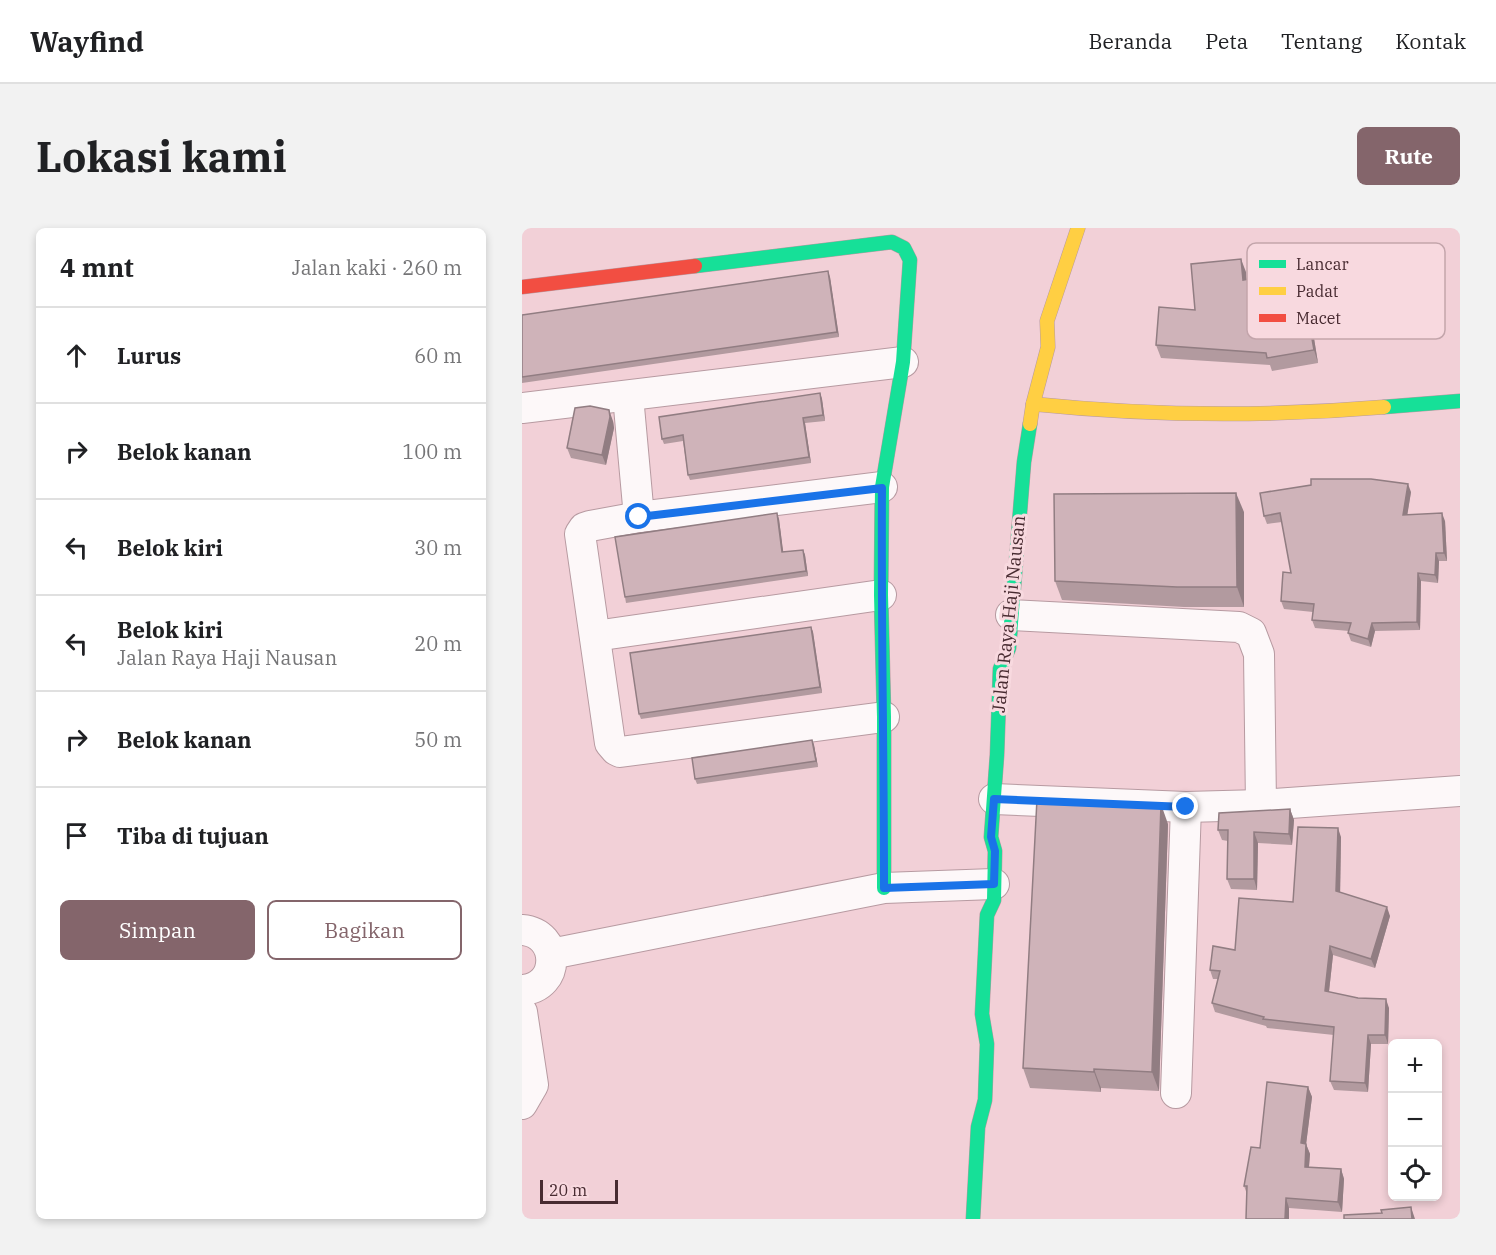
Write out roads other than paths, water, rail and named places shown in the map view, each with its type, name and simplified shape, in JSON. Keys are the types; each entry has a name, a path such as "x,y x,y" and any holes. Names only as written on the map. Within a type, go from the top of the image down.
{"street":[{"name":"Jalan Raya Haji Nausan","path":"973,1219 978,1127 985,1100 987,1044 982,1014 987,915 994,900 995,851 991,837 1000,669 1009,648 1024,462 1033,404 1048,347 1047,321 1078,228"},
{"path":"522,287 892,242 900,244 908,252 910,260 903,362 882,488 884,888"},
{"path":"522,408 903,362"},
{"path":"628,396 639,517"},
{"path":"1033,404 1110,412 1225,416 1460,401"},
{"path":"882,488 639,517 590,526 584,528 580,534 610,742 616,750 620,752 884,717"},
{"path":"595,636 881,595"},
{"path":"1011,615 1239,627 1251,633 1259,654 1261,805"},
{"path":"994,799 1186,807 1261,805 1460,791"},
{"path":"1176,1093 1186,807"},
{"path":"551,954 884,888 994,884"},
{"path":"522,930 534,932 542,938 551,954 552,963 544,980 537,986 522,990"},
{"path":"522,1012 533,1085 522,1104"}]}
